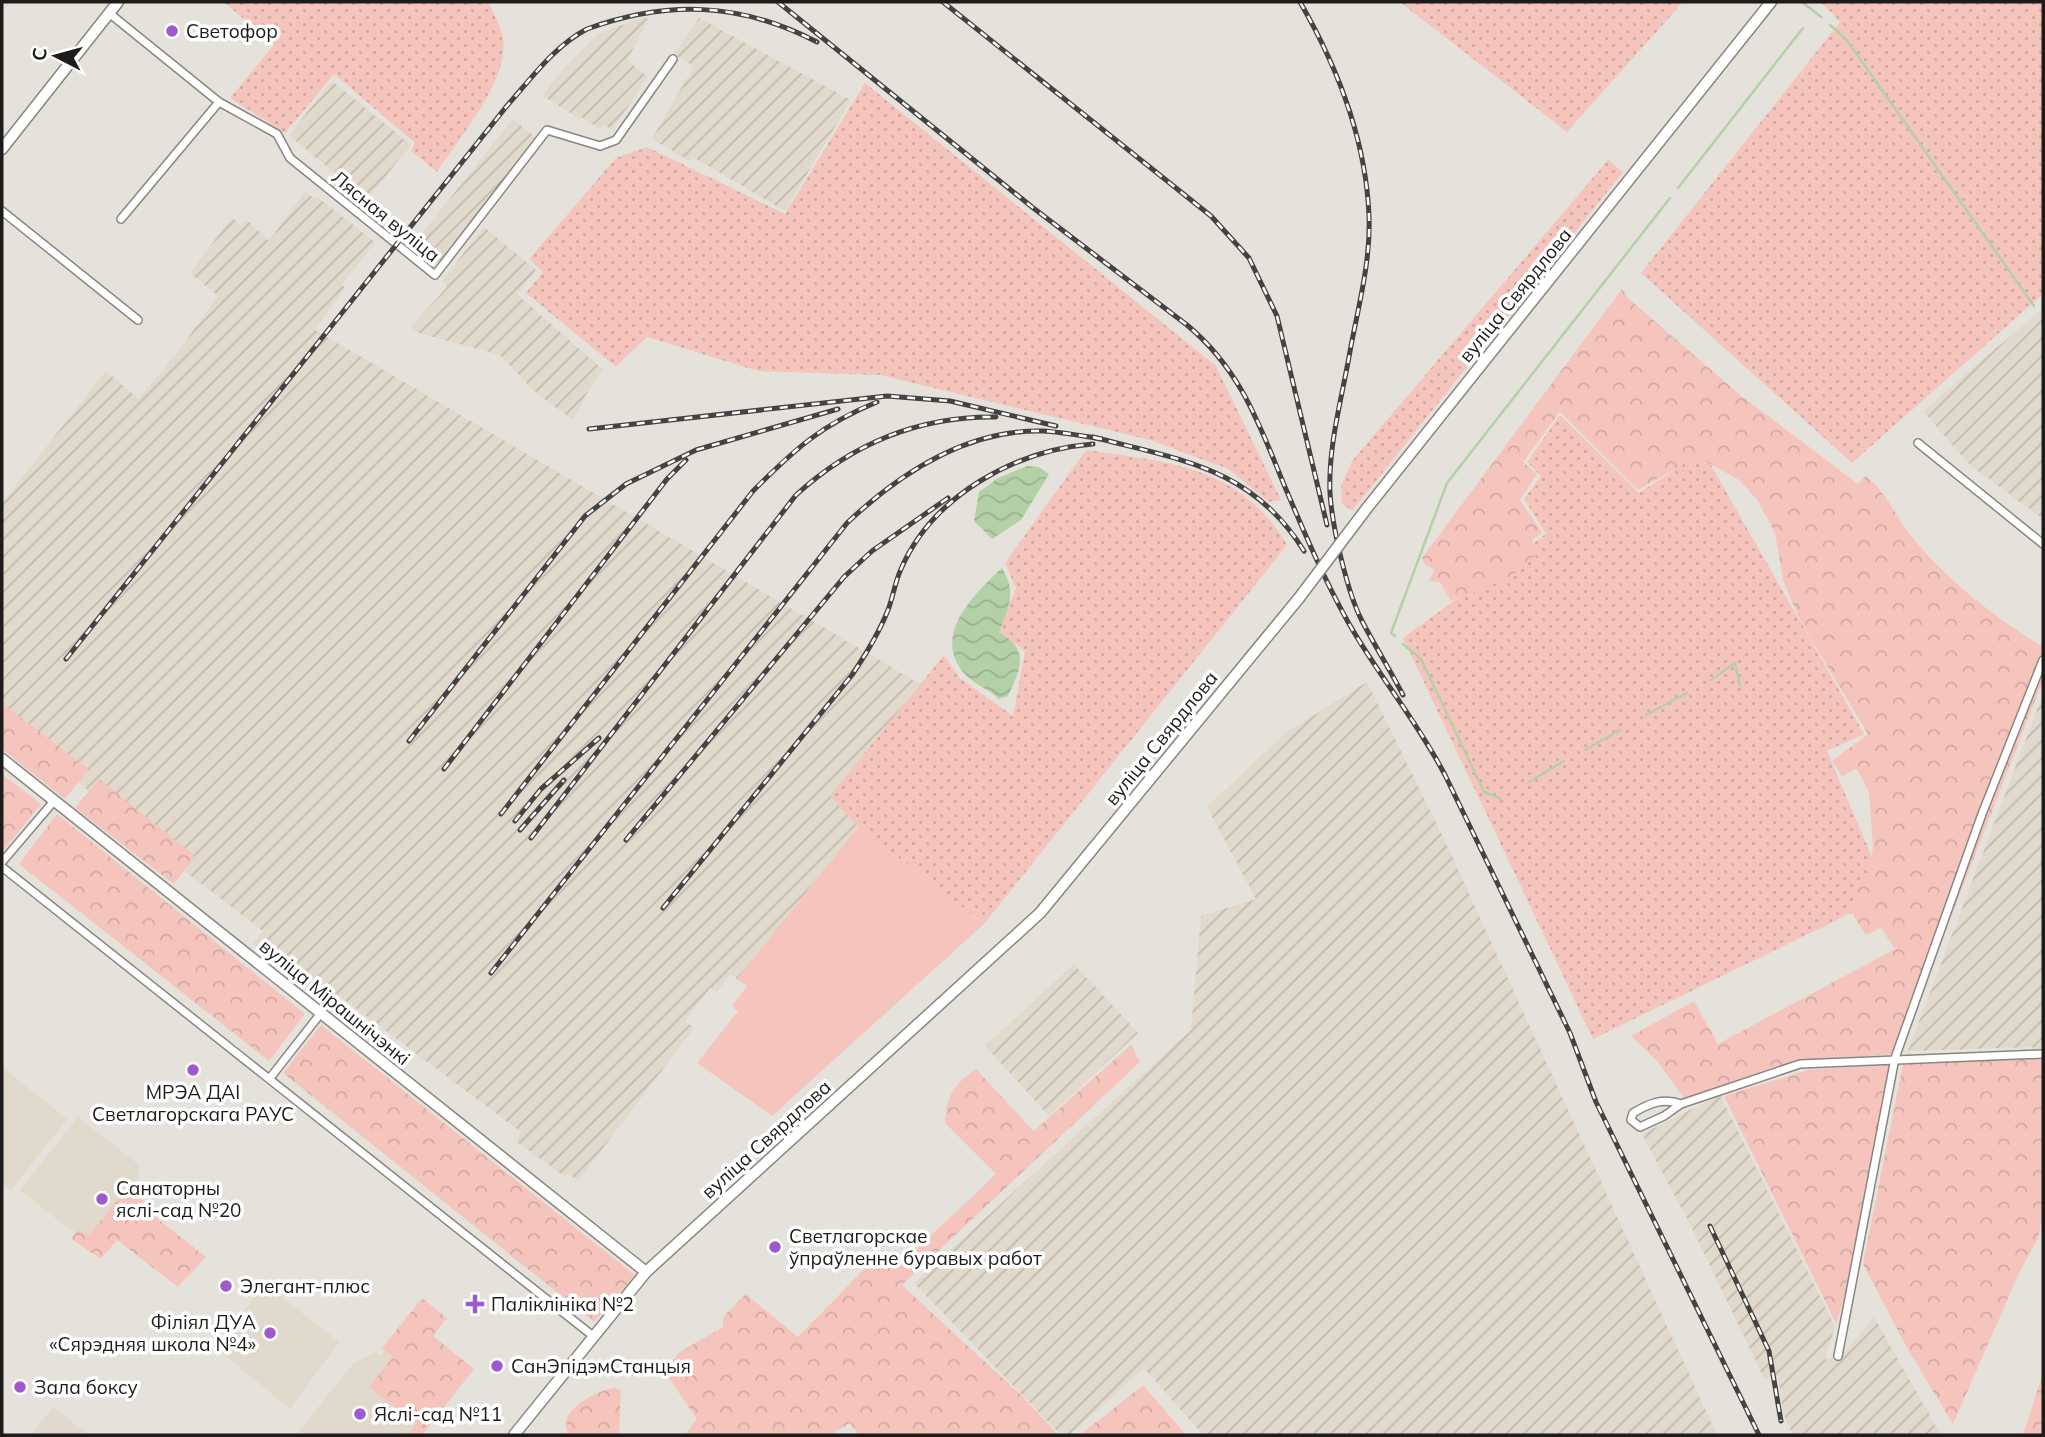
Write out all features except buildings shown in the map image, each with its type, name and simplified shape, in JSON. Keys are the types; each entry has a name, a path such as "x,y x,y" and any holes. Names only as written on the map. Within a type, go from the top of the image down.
{"main road":[{"path":"2,149 118,2"},
{"name":"вуліца Свярдлова","path":"514,1435 646,1272 1040,913 1299,598 1367,508 1770,2"},
{"name":"вуліца Мірашнічэнкі","path":"2,759 646,1272"}],"street":[{"name":"Лясная вуліца","path":"109,13 219,102 277,134 290,158 435,275 547,130 600,146 616,141 673,59"},
{"path":"121,219 219,102"},
{"path":"2,211 138,320"},
{"path":"1919,443 2043,544"},
{"path":"1838,1356 1895,1058 1982,814 2043,660"},
{"path":"54,801 2,865 593,1336"},
{"path":"270,1078 321,1013"},
{"path":"1681,1104 1668,1099 1643,1107 1633,1113 1631,1120 1640,1127 1664,1116 1681,1104 1800,1064 2043,1054"}],"shaded area":[{"path":"644,17 649,19 627,60 648,77 612,130 605,125 601,130 543,96 556,77 598,34"},
{"path":"699,18 851,100 785,211 693,157 690,161 652,139 694,66 674,54"},
{"path":"332,81 411,145 370,195 338,169 334,173 289,135"},
{"path":"513,119 536,138 441,260 433,263 412,246"},
{"path":"305,192 314,198 316,196 375,242 342,285 345,288 315,330 922,685 831,796 858,827 737,979 730,974 717,992 710,988 685,1021 694,1028 578,1181 568,1173 565,1177 516,1141 521,1132 323,984 319,988 314,984 311,989 253,944 263,931 191,876 2,719 2,503 106,371 139,399 180,349 218,296 190,273 232,217 241,226 247,220 269,241"},
{"path":"484,227 536,270 517,294 603,370 573,420 536,393 500,355 419,333 411,327 447,287 442,281"},
{"path":"2043,308 2043,519 1970,465 1923,411"},
{"path":"1367,682 1445,841 1717,1435 1203,1435 1144,1368 1069,1435 1061,1435 914,1283 1191,1030 1201,916 1256,899 1207,807 1284,734"},
{"path":"2043,694 2043,1167 2006,1154 2033,1047 1908,1051"},
{"path":"1074,964 1138,1033 1049,1116 985,1046"},
{"path":"2,1067 67,1119 11,1190 2,1183"},
{"path":"1720,1095 1835,1327 1825,1360 1847,1350 1874,1317 1941,1435 1793,1435 1783,1413 1778,1376 1764,1378 1691,1226 1642,1134"},
{"path":"78,1117 139,1165 136,1196 95,1249 20,1190"},
{"path":"265,1284 339,1342 290,1409 216,1348"},
{"path":"390,1344 440,1402 414,1435 296,1435 353,1364 376,1351 381,1355"},
{"path":"53,1407 89,1435 31,1435"}],"green space":[{"path":"224,2 488,2 502,33 503,53 499,71 481,108 437,172 411,151 415,143 334,74 285,133 230,98 274,45"},
{"path":"1400,2 1683,2 1567,132"},
{"path":"1821,2 2043,2 2043,294 1852,463 1641,273 1840,22"},
{"path":"865,83 1216,366 1281,500 1269,502 1228,469 1150,440 880,375 758,371 647,337 616,367 526,293 543,272 529,259 616,158 647,147 785,214"},
{"path":"1608,160 1623,172 1352,511 1342,504 1341,486 1352,461"},
{"path":"1622,289 1628,298 1739,394 1858,484 1866,476 1884,495 1908,532 1937,565 1988,610 2043,647 2043,680 1898,1054 1805,1060 1768,1069 1686,1101 1657,1061 1631,1036 1694,1001 1718,1044 1895,949 1881,928 1866,935 1853,915 1853,893 1868,878 1873,848 1869,792 1857,769 1842,776 1832,761 1868,734 1801,623 1783,580 1775,533 1758,501 1739,480 1705,461 1684,464 1638,490 1560,412 1523,462 1537,474 1520,500 1542,533 1532,540 1538,551 1531,560 1511,576 1451,601 1440,582 1429,581 1435,570 1424,564 1422,558"},
{"path":"1560,415 1639,493 1703,451 1864,734 1827,751 1888,895 1593,1039 1403,638 1546,534 1524,499 1541,476 1527,462"},
{"path":"1086,450 1174,465 1225,483 1248,499 1269,519 1287,545 984,924 858,827 830,796 944,655 960,678 1013,716 1025,651 999,632 1016,588 1005,563"},
{"path":"2,703 89,770 65,799 2,749"},
{"path":"2,774 41,804 2,852"},
{"path":"99,779 195,856 174,884 75,808"},
{"path":"57,814 305,1014 269,1061 19,864"},
{"path":"858,827 984,924 772,1116 697,1063 738,1011 732,1006 747,986 737,979"},
{"path":"321,1025 635,1275 594,1322 283,1073"},
{"path":"1131,1045 1140,1062 902,1285 1021,1395 1058,1435 859,1435 850,1423 830,1435 685,1435 697,1419 666,1374 678,1353 723,1327 723,1317 746,1294 798,1337 882,1251 900,1265 996,1174 945,1123 949,1098 962,1080 976,1069 1034,1131"},
{"path":"2043,1058 2043,1213 2038,1239 2020,1271 1953,1424 1908,1350 1863,1264 1903,1064"},
{"path":"1895,1064 1846,1293 1836,1323 1724,1096 1808,1070"},
{"path":"125,1191 144,1201 140,1205 206,1257 178,1287 117,1240 101,1259 71,1239 78,1230 89,1235"},
{"path":"422,1298 447,1318 433,1336 474,1369 422,1435 408,1435 416,1424 369,1387 393,1357 382,1348"},
{"path":"2043,1372 2043,1435 2023,1435"},
{"path":"1143,1385 1186,1435 1080,1435"},
{"path":"615,1388 621,1390 619,1435 567,1435 567,1418 575,1407 596,1394"}],"water":[{"path":"1027,466 1039,467 1049,474 1021,520 992,539 974,521 979,492 998,478"},
{"path":"1002,568 1009,585 1010,600 999,632 1015,646 1020,660 1008,696 999,699 964,673 955,659 952,644 954,630 969,602"}],"waterway":[{"path":"1802,2 1821,17"},
{"path":"1830,25 1846,39 2034,306"},
{"path":"1678,188 1803,28"},
{"path":"1395,636 1391,633 1447,483 1670,198"},
{"path":"1403,644 1421,659 1484,792 1501,799"},
{"path":"1711,680 1735,663 1740,686"},
{"path":"1646,715 1687,693"},
{"path":"1585,750 1620,730"},
{"path":"1529,782 1564,761"}],"railway":[{"path":"778,2 1032,207 1187,325 1206,342 1235,379 1257,420 1339,606 1445,775 1570,1033 1596,1102 1759,1435"},
{"path":"943,2 1211,216 1249,258 1277,316 1327,525"},
{"path":"1300,2 1326,52 1356,132 1367,188 1369,216 1366,269 1333,442 1331,507 1341,558 1356,609 1403,695"},
{"path":"66,659 506,107 543,64 564,45 587,29 646,13 675,10 703,10 760,19 817,42"},
{"path":"589,429 887,396 950,401 1056,426"},
{"path":"501,814 753,491 810,439 840,420 877,402"},
{"path":"409,741 585,516 626,484 696,450 838,409"},
{"path":"531,838 796,495 840,461 888,436 940,421 996,417"},
{"path":"491,973 847,523 912,471 962,446 1015,432 1043,431 1102,439"},
{"path":"1093,437 1184,461 1237,484 1261,501 1284,523 1304,551"},
{"path":"663,908 852,675 884,619 901,569 915,543 934,519 980,481 1007,467 1064,448 1093,444"},
{"path":"444,769 667,479 686,460"},
{"path":"626,840 844,577 872,551 948,498"},
{"path":"515,821 541,789 599,738"},
{"path":"520,830 564,780"},
{"path":"1710,1226 1769,1351 1781,1421"}],"place":[{"name":"Светофор","path":"172,31"},
{"name":"МРЭА ДАІ Светлагорскага РАУС","path":"193,1070"},
{"name":"Санаторны яслі-сад №20","path":"102,1199"},
{"name":"Светлагорскае ўпраўленне буравых работ","path":"775,1247"},
{"name":"Элегант-плюс","path":"226,1286"},
{"name":"Паліклініка №2","path":"475,1304"},
{"name":"Філіял ДУА «Сярэдняя школа №4»","path":"270,1333"},
{"name":"СанЭпідэмСтанцыя","path":"497,1366"},
{"name":"Зала боксу","path":"20,1387"},
{"name":"Яслі-сад №11","path":"360,1414"}]}
